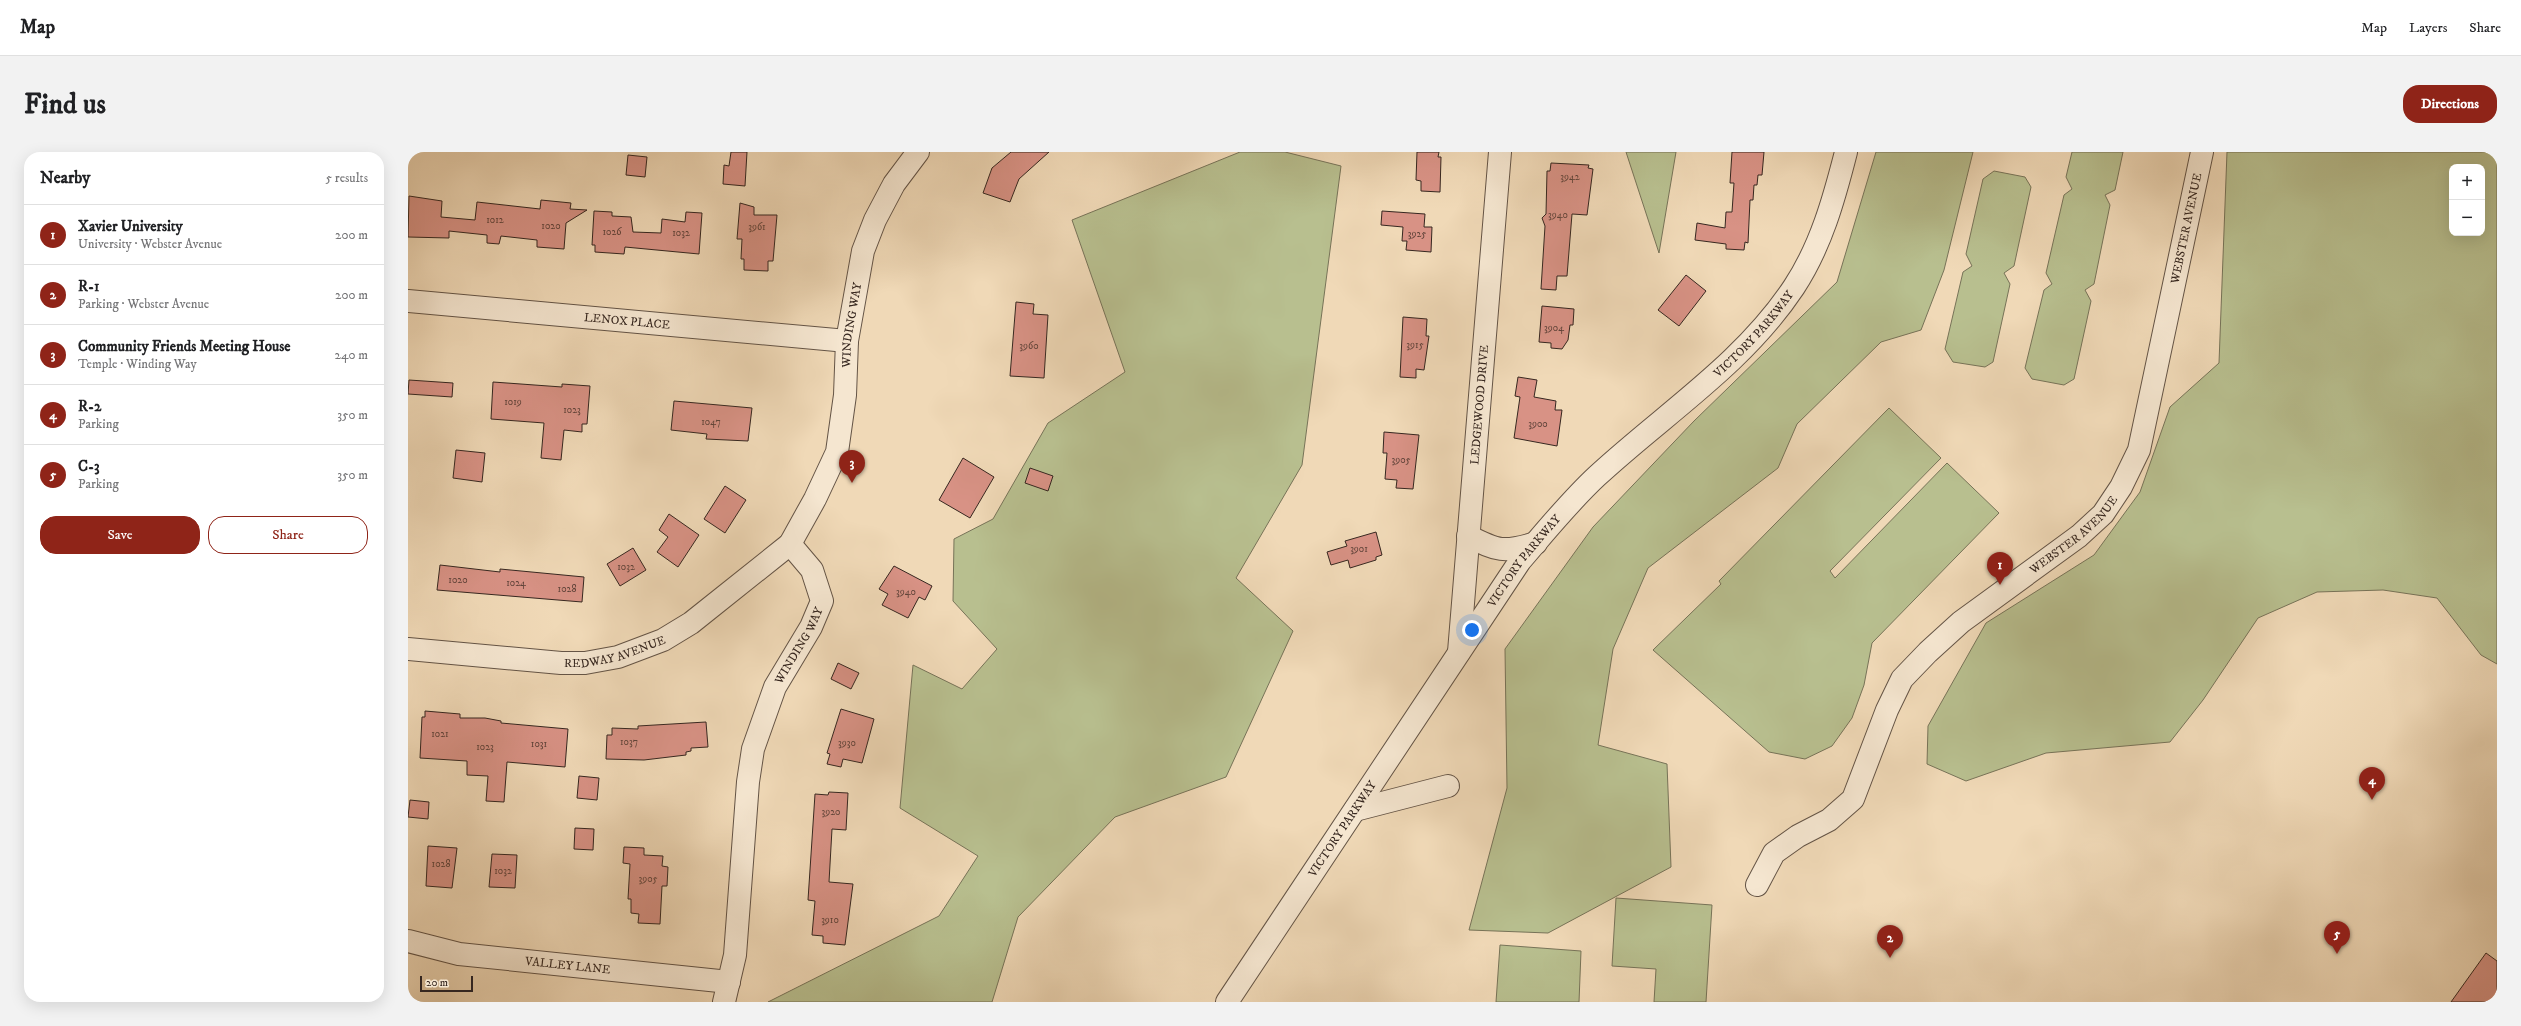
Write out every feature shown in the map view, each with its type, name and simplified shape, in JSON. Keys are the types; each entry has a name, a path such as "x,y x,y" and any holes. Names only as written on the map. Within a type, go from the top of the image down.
{"street":[{"name":"WINDING WAY","path":"726,992 735,955 748,782 753,749 775,687 811,627 822,601 812,570 790,544 815,499 837,452 846,395 847,341 863,251 875,220 894,184 918,152"},
{"name":"LEDGEWOOD DRIVE","path":"1458,657 1500,152"},
{"name":"VICTORY PARKWAY","path":"1227,1002 1458,657 1487,608 1536,543 1597,476 1748,346 1775,314 1794,286 1814,249 1830,210 1846,152"},
{"name":"WEBSTER AVENUE","path":"1757,885 1774,854 1798,836 1829,820 1853,799 1886,710 1902,679 1928,652 1961,622 2079,536 2103,514 2121,487 2139,450 2202,152"},
{"name":"LENOX PLACE","path":"408,301 847,341"},
{"path":"1468,536 1495,550 1514,550 1536,543"},
{"name":"REDWAY AVENUE","path":"408,649 561,663 585,663 618,657 663,640 691,623 790,544"},
{"path":"1355,810 1448,786"},
{"name":"VALLEY LANE","path":"408,941 459,954 726,992"}],"green space":[{"path":"1240,152 1285,152 1341,166 1302,465 1236,578 1293,631 1226,777 1115,817 1018,917 992,1002 768,1002 939,916 978,856 900,808 913,665 962,689 997,649 953,601 954,539 993,519 1048,423 1125,372 1072,220"},
{"path":"1626,152 1676,152 1659,253"},
{"path":"1876,152 1973,152 1944,270 1921,330 1881,342 1797,424 1778,468 1648,568 1613,649 1598,745 1667,764 1671,867 1548,933 1469,930 1507,788 1505,649 1593,527 1694,421 1837,282"},
{"path":"2072,152 2123,152 2115,190 2105,195 2110,205 2094,284 2085,290 2091,301 2074,379 2064,385 2032,379 2025,368 2044,290 2052,284 2046,273 2064,195 2072,189 2066,177"},
{"path":"2227,152 2497,152 2497,664 2481,655 2437,598 2383,590 2317,592 2258,618 2203,700 2170,742 2046,753 1966,781 1927,764 1928,726 1986,623 2094,555 2140,492 2170,407 2219,363"},
{"path":"1994,171 2025,177 2031,187 2014,266 2004,273 2010,284 1993,362 1985,367 1953,362 1945,349 1963,272 1972,266 1966,254 1983,179"},
{"path":"1889,408 1941,458 1830,571 1835,578 1947,463 1999,513 1872,643 1864,685 1852,718 1832,746 1805,759 1769,752 1653,650 1721,584 1719,581"},
{"path":"1616,898 1712,905 1706,1002 1654,1002 1656,969 1612,966"},
{"path":"1500,945 1581,951 1579,1002 1496,1002"}],"building":[{"path":"731,152 747,152 745,186 723,184 724,165 729,166"},
{"path":"1011,152 1049,152 1019,179 1010,202 983,193 992,168"},
{"path":"1417,152 1439,152 1438,157 1441,157 1440,192 1421,191 1421,181 1416,180"},
{"path":"1732,152 1764,152 1762,175 1758,175 1757,185 1754,185 1753,200 1750,200 1748,243 1745,242 1744,250 1726,249 1726,244 1695,240 1697,223 1725,228 1726,212 1732,212 1734,183 1730,183"},
{"path":"628,155 647,157 645,177 626,175"},
{"path":"1551,163 1589,165 1588,168 1593,169 1587,215 1572,214 1567,276 1557,276 1556,290 1541,289 1545,226 1542,218 1546,214 1547,171 1550,171"},
{"path":"409,196 442,201 441,217 475,220 477,202 540,209 541,200 571,203 570,209 587,210 566,223 564,249 537,247 537,240 501,236 499,244 487,243 487,235 449,231 449,238 408,237"},
{"path":"740,203 754,207 754,215 777,215 773,261 768,261 768,271 744,270 744,259 741,259 742,239 737,239"},
{"path":"594,211 612,212 612,216 631,217 633,232 661,233 662,219 685,222 686,212 702,213 699,254 625,247 624,254 595,252 595,245 592,245"},
{"path":"1382,211 1425,214 1424,227 1432,227 1431,252 1406,250 1407,241 1402,241 1403,227 1381,225"},
{"path":"1686,275 1706,291 1679,326 1658,310"},
{"path":"1016,302 1034,304 1033,314 1048,315 1044,378 1010,376"},
{"path":"1542,306 1574,309 1573,325 1570,325 1568,340 1562,349 1551,348 1551,343 1539,342"},
{"path":"1403,317 1427,319 1426,336 1429,336 1424,370 1416,369 1416,378 1400,377"},
{"path":"1518,377 1537,380 1534,397 1556,401 1555,410 1562,410 1557,446 1514,438 1520,397 1515,396"},
{"path":"409,380 453,383 452,397 408,394"},
{"path":"493,382 562,387 562,384 590,386 587,424 582,424 582,432 564,430 561,460 541,458 544,423 491,419"},
{"path":"674,401 752,408 748,441 706,439 707,434 671,430"},
{"path":"1384,432 1419,435 1413,489 1396,488 1397,480 1385,479 1387,453 1383,453"},
{"path":"456,450 485,453 482,482 453,478"},
{"path":"963,458 994,477 970,518 939,500"},
{"path":"1030,468 1053,476 1048,491 1025,483"},
{"path":"725,486 746,500 725,533 704,519"},
{"path":"669,514 699,535 678,567 657,552 668,537 659,530"},
{"path":"1376,532 1382,555 1376,557 1376,560 1350,568 1348,560 1331,565 1327,552 1347,546 1345,541"},
{"path":"633,548 646,570 620,586 607,564"},
{"path":"440,565 500,572 500,569 584,577 582,602 437,590"},
{"path":"894,566 932,586 925,600 919,597 908,618 882,605 888,594 879,589"},
{"path":"838,663 859,673 851,689 831,679"},
{"path":"841,709 874,719 862,763 843,759 841,767 827,764 830,754 827,753"},
{"path":"425,711 460,714 460,718 485,718 501,721 501,723 568,729 565,767 507,762 504,802 486,801 488,776 467,775 467,761 420,758 422,717 425,717"},
{"path":"706,722 708,747 691,748 691,751 686,752 686,755 644,760 606,759 607,735 612,735 612,728 638,729 638,726"},
{"path":"579,776 599,778 597,800 577,798"},
{"path":"829,792 848,793 846,830 832,829 829,882 853,884 845,945 823,943 823,936 812,935 815,901 808,900 815,794 828,795"},
{"path":"410,800 429,802 428,819 408,817"},
{"path":"575,828 594,829 593,850 574,849"},
{"path":"428,846 457,848 452,888 426,886"},
{"path":"624,847 644,848 644,855 663,856 662,866 668,867 667,886 662,886 660,924 638,923 639,914 631,913 631,899 628,899 630,864 623,863"},
{"path":"492,854 517,855 515,888 489,887"},
{"path":"2486,953 2497,961 2497,1002 2451,1002"}],"place":[{"name":"Community Friends Meeting House","path":"852,483"},
{"name":"Xavier University","path":"2000,585"},
{"name":"R-2","path":"2372,800"},
{"name":"C-3","path":"2337,954"},
{"name":"R-1","path":"1890,958"}]}
